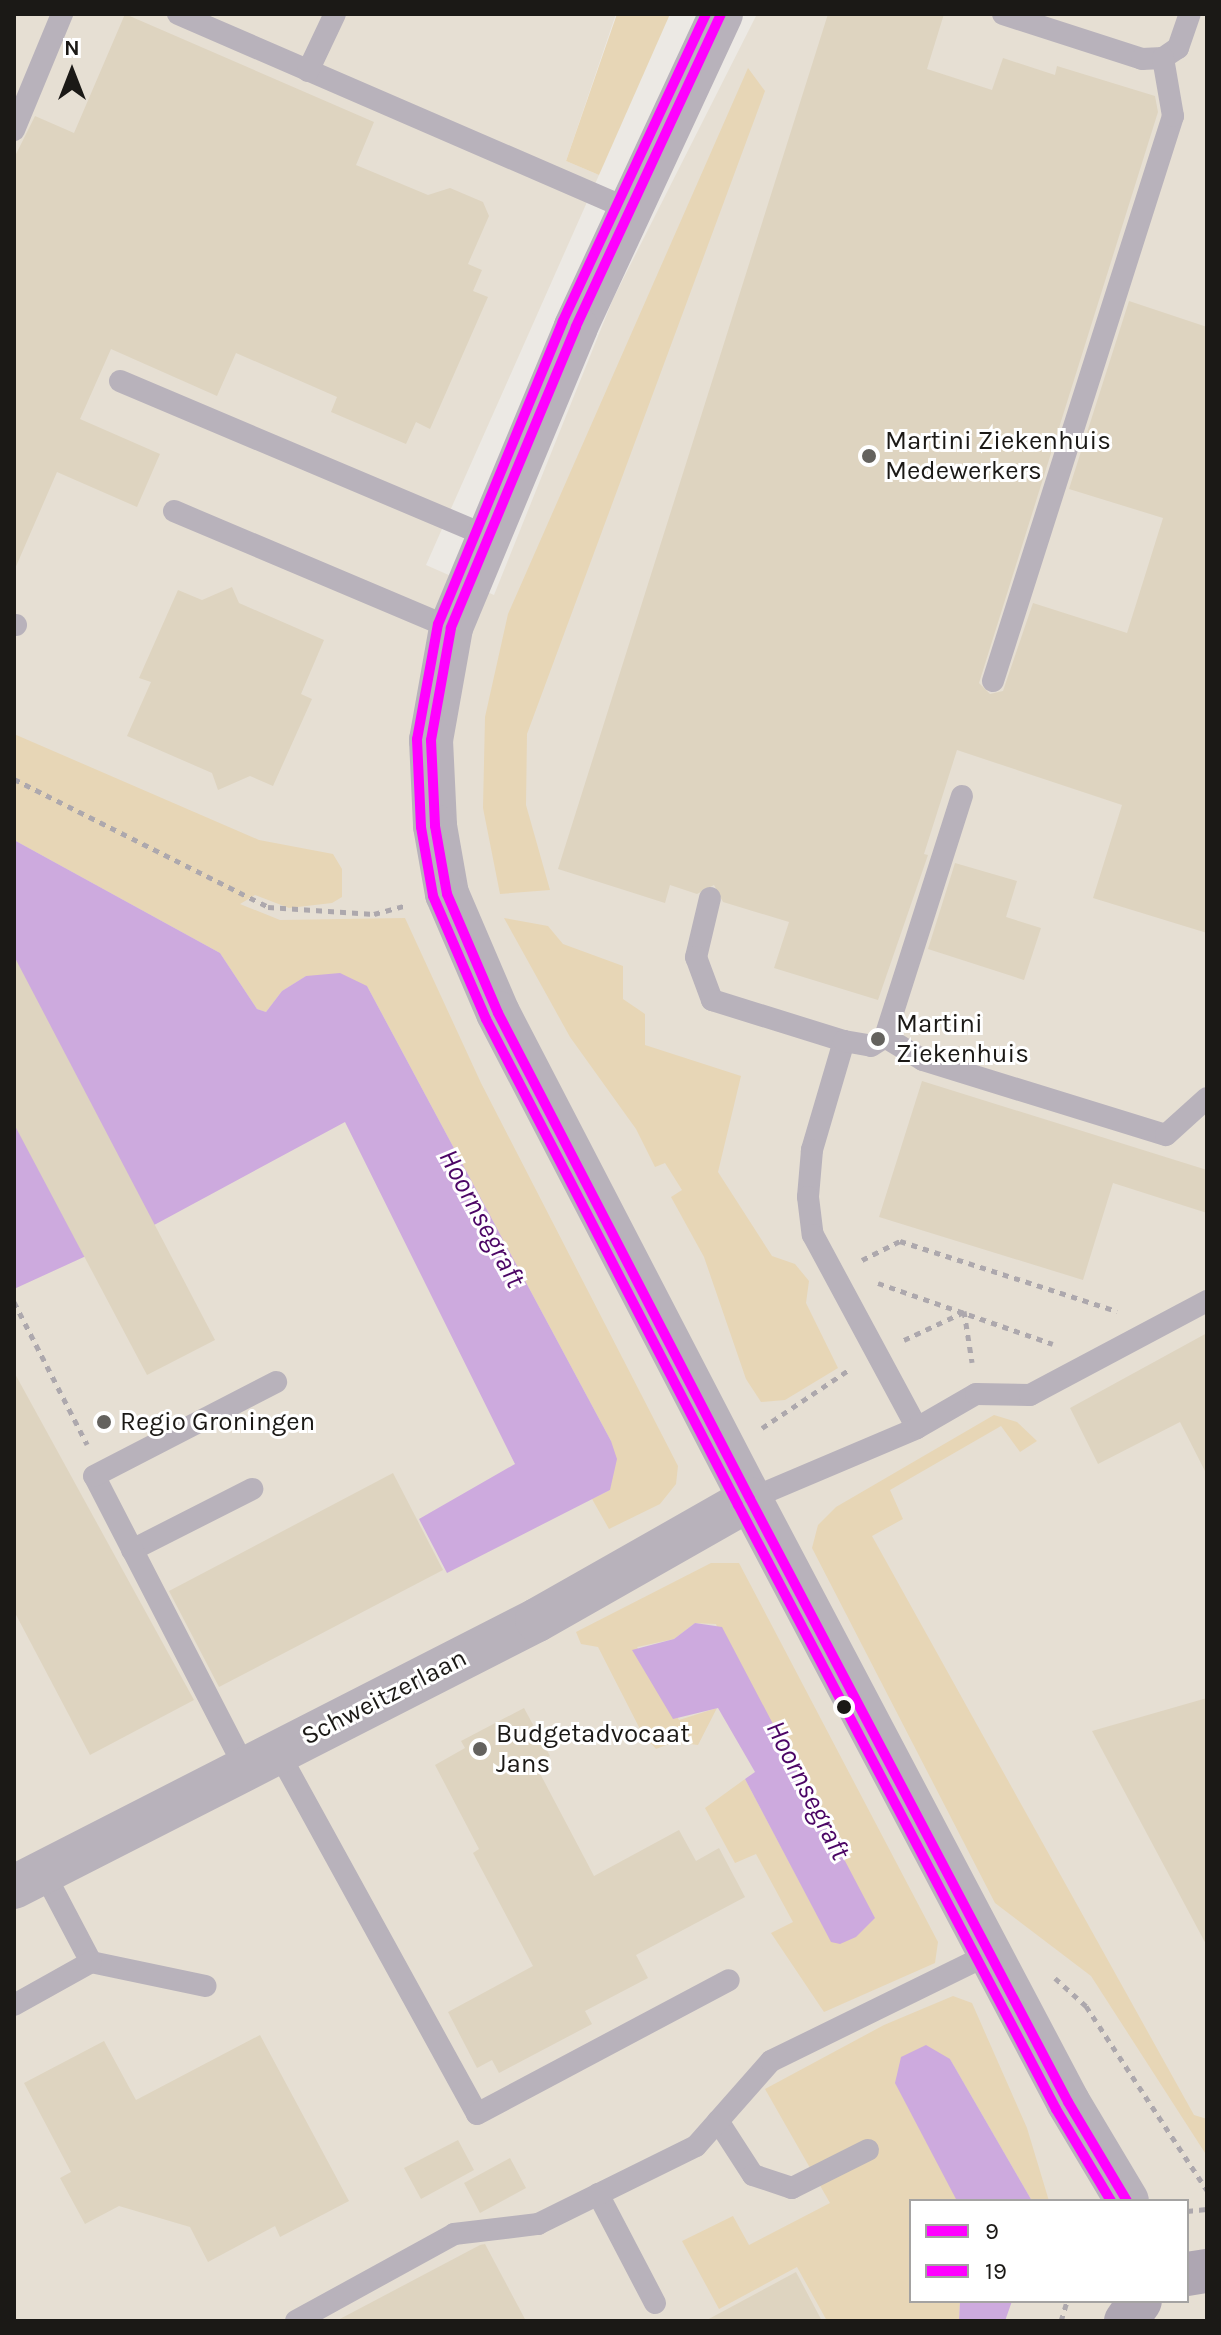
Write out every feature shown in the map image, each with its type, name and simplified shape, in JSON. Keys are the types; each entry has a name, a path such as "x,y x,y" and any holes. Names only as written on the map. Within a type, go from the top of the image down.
{"main road":[{"path":"1126,2321 1139,2303"}],"street":[{"path":"721,14 630,210 487,536 451,628 431,740 435,826 447,894 492,1001 728,1457 991,1953 1126,2199"},
{"name":"Schweitzerlaan","path":"28,1879 260,1758 537,1620 750,1499"}],"lane":[{"path":"14,130 62,14"},
{"path":"178,14 630,210"},
{"path":"308,71 335,14"},
{"path":"1003,14 1142,59 1163,58 1178,48 1190,14"},
{"path":"993,681 1173,116 1163,58"},
{"path":"120,381 487,536"},
{"path":"174,511 451,628"},
{"path":"710,898 696,957 712,1000 844,1041 871,1046 885,1037 962,796"},
{"path":"885,1037 923,1060 1166,1135 1207,1098"},
{"path":"844,1041 812,1150 808,1197 813,1235 917,1428"},
{"path":"750,1499 917,1428 976,1394 1030,1395 1207,1301"},
{"path":"276,1382 94,1476 132,1550 477,2114 729,1980"},
{"path":"132,1550 252,1489"},
{"path":"28,1879 91,1962"},
{"path":"296,2321 454,2234 538,2224 696,2146 771,2061 991,1953"},
{"path":"14,2005 91,1962 206,1986"},
{"path":"718,2121 753,2175 792,2188 868,2150"},
{"path":"598,2194 655,2303"}],"path":[{"path":"14,779 268,907 374,914 447,894"},
{"path":"834,1274 900,1241 1129,1315 1117,1322"},
{"path":"860,1261 865,1271"},
{"path":"871,1281 1056,1345"},
{"path":"14,1302 84,1428"},
{"path":"728,1457 785,1408 877,1353 964,1311"},
{"path":"964,1311 976,1394"},
{"path":"1043,1967 1086,2006 1207,2190"}],"shaded area":[{"path":"14,14 616,14 566,161 599,175 426,565 494,595 613,299 757,14 1207,14 1207,2321 14,2321"},
{"path":"617,14 670,14 599,175 566,161"},
{"path":"748,68 765,91 527,734 526,805 550,890 500,894 483,808 485,717 508,614"},
{"path":"14,734 259,840 333,854 342,869 342,897 332,903 289,908 255,895 240,904 280,920 405,918 481,1083 678,1466 676,1484 660,1504 609,1529 592,1499 610,1490 611,1441 367,986 306,976 282,991 266,1012 257,1009 220,953 14,840"},
{"path":"504,918 548,926 563,944 623,966 623,999 645,1014 645,1045 741,1076 718,1172 772,1256 795,1264 809,1281 806,1303 838,1368 785,1400 761,1402 746,1379 704,1257 671,1197 682,1190 665,1163 655,1167 636,1129 570,1037"},
{"path":"994,1415 1017,1422 1037,1441 1020,1452 1001,1426 890,1490 903,1519 872,1536 1194,2115 1207,2119 1207,2156 1091,1976 995,1903 812,1548 818,1525 836,1507"},
{"path":"711,1563 739,1563 938,1942 935,1963 824,2012 771,1933 793,1922 756,1854 735,1863 705,1808 745,1779 831,1941 716,1624 695,1623 674,1639 637,1647 679,1720 717,1708 698,1745 674,1742 656,1749 642,1733 598,1647 581,1644 576,1632"},
{"path":"953,1996 972,2003 1027,2128 1048,2199 1031,2199 950,2059 957,2199 909,2199 909,2303 960,2303 959,2321 827,2321 797,2267 719,2309 682,2241 733,2216 749,2245 830,2203 765,2089 884,2025"}],"water":[{"name":"Hoornsegraft","path":"14,840 220,953 257,1009 266,1012 282,991 306,976 340,973 367,986 611,1441 617,1459 610,1490 447,1573 419,1519 515,1464 345,1122 156,1224 14,1289"},
{"path":"695,1623 722,1627 875,1918 856,1937 840,1944 831,1942 745,1779 755,1772 718,1708 673,1719 632,1650 674,1639"},
{"path":"926,2045 950,2059 1031,2199 956,2199 895,2083 901,2057"},
{"path":"960,2303 1011,2303 1005,2321 959,2321"}],"building":[{"path":"125,14 374,122 356,165 428,195 450,188 483,202 489,216 468,264 482,270 473,291 488,297 430,429 416,422 406,444 331,412 337,397 236,353 217,396 111,349 80,419 160,454 137,507 57,472 14,571 14,158 35,116 74,133"},
{"name":"Martini Ziekenhuis Medewerkers","path":"828,14 944,14 927,69 992,90 1003,58 1055,75 1057,66 1155,96 1158,112 979,683 990,694 1003,691 1033,603 1127,633 1163,518 1069,489 1129,301 1207,327 1207,933 1093,898 1122,805 957,750 924,854 928,855 878,1000 774,968 789,922 723,902 714,885 697,894 670,885 665,903 558,869"},
{"path":"232,587 239,603 324,640 301,694 312,699 273,786 250,776 218,790 212,773 127,736 151,682 139,678 178,590 202,600"},
{"path":"955,863 1017,881 1006,917 1041,928 1024,980 928,949"},
{"path":"14,956 215,1340 147,1375 14,1124"},
{"path":"922,1081 1207,1170 1207,1213 1113,1183 1083,1280 879,1217"},
{"path":"1207,1333 1207,1475 1180,1422 1098,1464 1070,1408"},
{"path":"14,1372 194,1700 90,1755 14,1611"},
{"path":"393,1473 443,1570 219,1687 169,1591"},
{"path":"1207,1698 1207,1946 1092,1731"},
{"path":"524,1708 550,1756 535,1764 594,1876 679,1830 696,1861 719,1848 745,1897 636,1955 648,1978 585,2011 592,2024 499,2073 492,2060 477,2068 448,2012 533,1966 473,1853 479,1849 435,1765 465,1748 461,1741"},
{"path":"260,2035 349,2201 280,2237 275,2226 208,2262 190,2227 119,2206 85,2224 60,2178 71,2172 24,2083 104,2041 136,2100"},
{"path":"458,2140 474,2170 421,2199 404,2168"},
{"path":"510,2158 526,2188 480,2213 464,2183"},
{"path":"485,2244 526,2321 336,2321 480,2245"},
{"path":"796,2272 822,2321 705,2321"}],"transit line":[{"name":"19","path":"706,14 563,321 438,624 417,739 421,827 433,896 486,1019 738,1505 1056,2109 1110,2199"},
{"name":"9","path":"721,14 576,327 451,628 431,740 435,826 447,894 498,1013 750,1499 1068,2102 1126,2199"}],"place":[{"name":"Martini Ziekenhuis Medewerkers","path":"869,456"},
{"name":"Martini Ziekenhuis","path":"878,1039"},
{"name":"Regio Groningen","path":"104,1422"},
{"name":"Budgetadvocaat Jans","path":"480,1749"}]}
